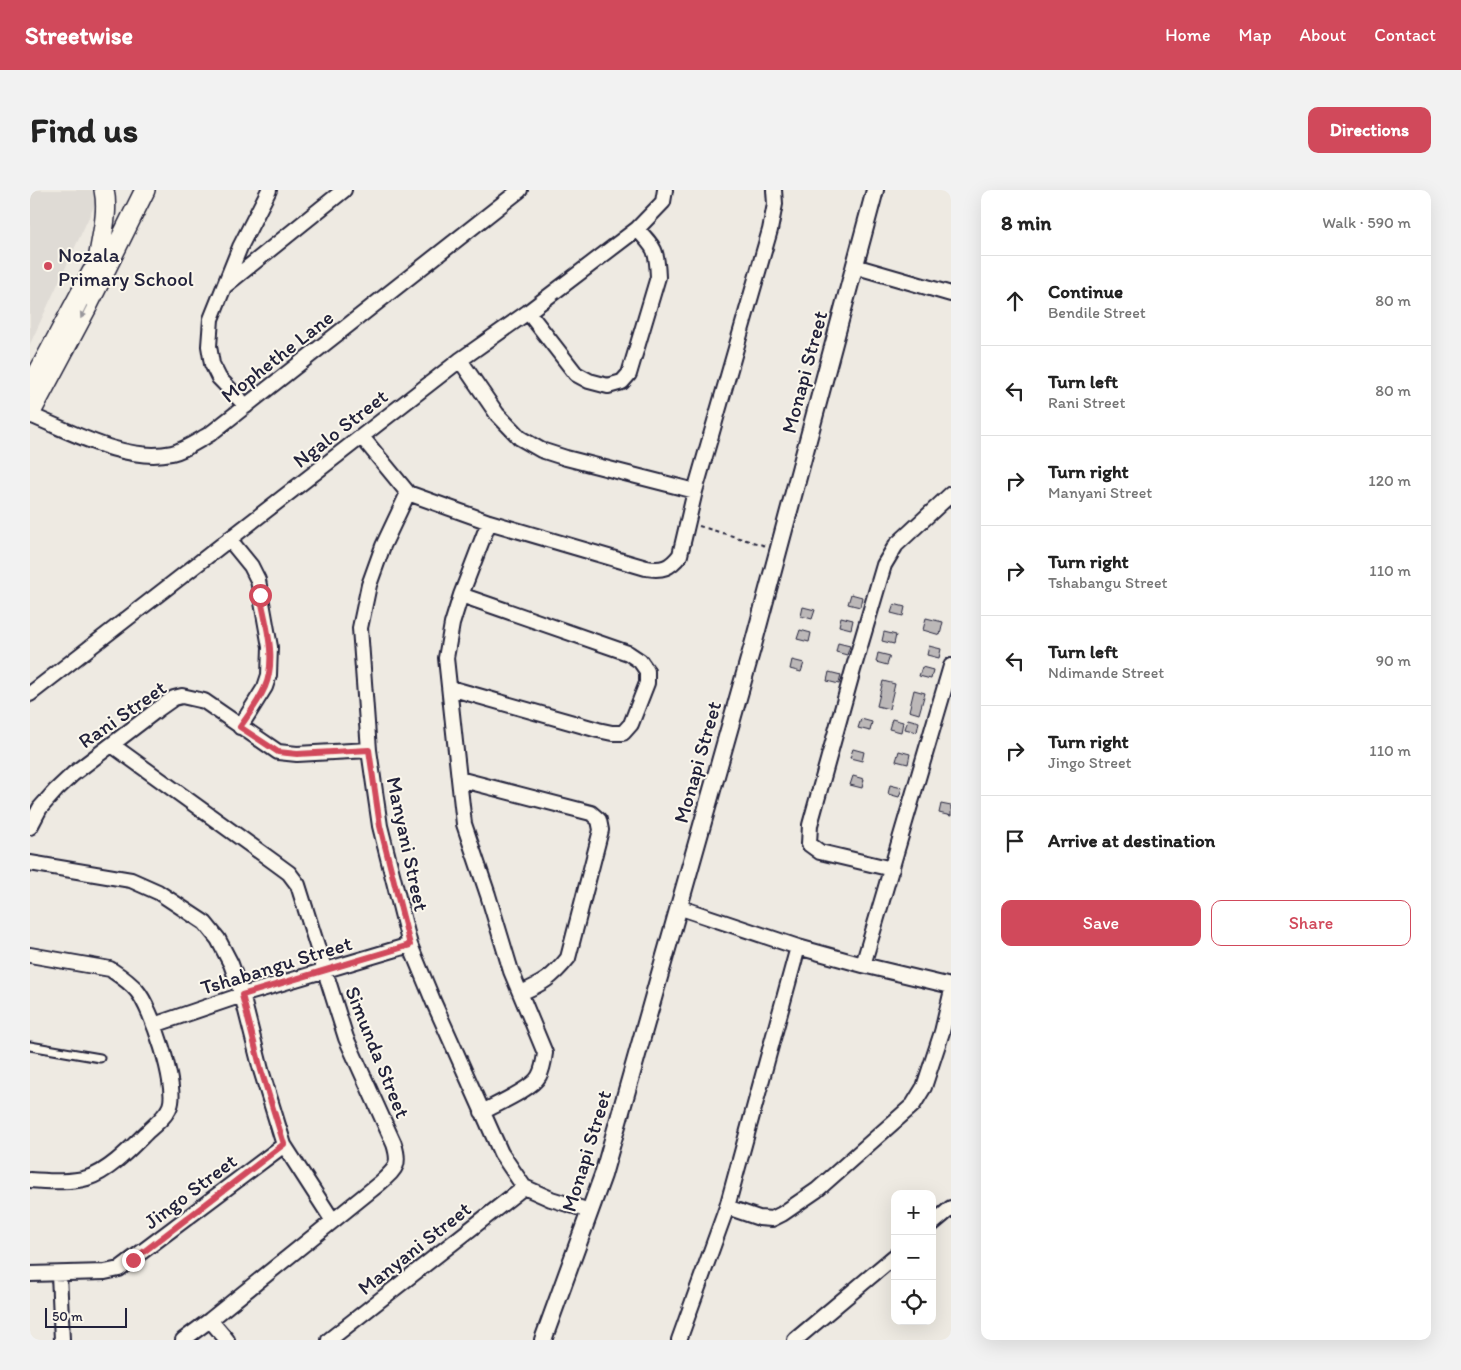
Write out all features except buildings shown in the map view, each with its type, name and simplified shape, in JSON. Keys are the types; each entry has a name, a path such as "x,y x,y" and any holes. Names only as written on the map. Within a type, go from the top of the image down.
{"main road":[{"path":"98,261 107,202 104,190"},
{"path":"30,388 73,304 139,191"},
{"path":"30,414 86,309 139,191"}],"street":[{"path":"246,406 219,378 212,364 209,346 211,319 240,247 269,190"},
{"path":"224,287 344,190"},
{"name":"Mophethe Lane","path":"30,414 103,445 142,454 173,452 210,434 520,190"},
{"name":"Ngalo Street","path":"30,694 460,360 528,312 638,229 663,202 665,190"},
{"path":"362,437 408,493 490,522 646,568 658,570 668,567 680,555 689,523 695,491 770,230 775,204 774,190"},
{"name":"Monapi Street","path":"543,1340 603,1175 778,550 875,190"},
{"path":"528,312 576,374 588,381 608,386 622,382 629,374 658,277 654,247 638,229"},
{"path":"854,266 951,294"},
{"path":"460,360 497,414 520,438 540,450 695,491"},
{"name":"Manyani Street","path":"329,1340 524,1188 501,1153 410,945 380,826 369,750 360,628 369,585 383,546 408,493"},
{"path":"892,869 820,852 809,844 810,825 852,670 884,565 896,545 951,494"},
{"path":"482,1112 522,1091 538,1078 543,1067 545,1053 511,971 464,824 446,658 452,624 461,595 490,522"},
{"path":"229,539 251,566 258,580 270,661 269,675 265,687 240,727"},
{"path":"450,688 598,730 623,733 631,724 648,683 647,671 640,661 628,653 461,595"},
{"path":"863,965 951,666"},
{"name":"Rani Street","path":"30,827 40,808 73,774 162,706 174,698 182,696 204,701 278,752 297,754 369,750"},
{"name":"Simunda Street","path":"112,745 289,873 298,885 346,1038 398,1156 397,1164 392,1172 380,1183 210,1320 182,1340"},
{"path":"459,779 591,813 600,820 601,830 575,938 568,958 546,981 521,993"},
{"path":"30,863 131,880 146,885 205,923 218,939 231,964 242,995 261,1070 284,1144 333,1221"},
{"path":"678,906 798,947 951,986"},
{"name":"Tshabangu Street","path":"154,1026 242,995 410,945"},
{"path":"679,1340 726,1207 798,947"},
{"path":"30,955 110,970 119,975 137,991 154,1026 171,1083 173,1097 170,1108 164,1116 128,1151 95,1175 76,1180 30,1180"},
{"path":"726,1207 759,1218 772,1219 782,1214 817,1190 913,1105 924,1087 942,1032 951,994"},
{"name":"Jingo Street","path":"30,1274 105,1272 119,1269 284,1144"},
{"path":"524,1188 550,1199 590,1211"},
{"path":"936,1221 951,1208"},
{"path":"795,1340 891,1259"},
{"path":"59,1274 62,1340"},
{"path":"210,1320 227,1340"}],"lane":[{"path":"30,1046 100,1058"}],"path":[{"path":"689,523 778,550"}],"shaded area":[{"name":"Nozala Primary School","path":"30,190 92,190 96,202 30,344"}],"place":[{"name":"Nozala Primary School","path":"48,266"}],"route":[{"path":"133,1260 284,1144 261,1070 242,995 410,945 380,826 369,750 297,754 278,752 240,727 258,700 269,675 270,647 260,595"}]}
